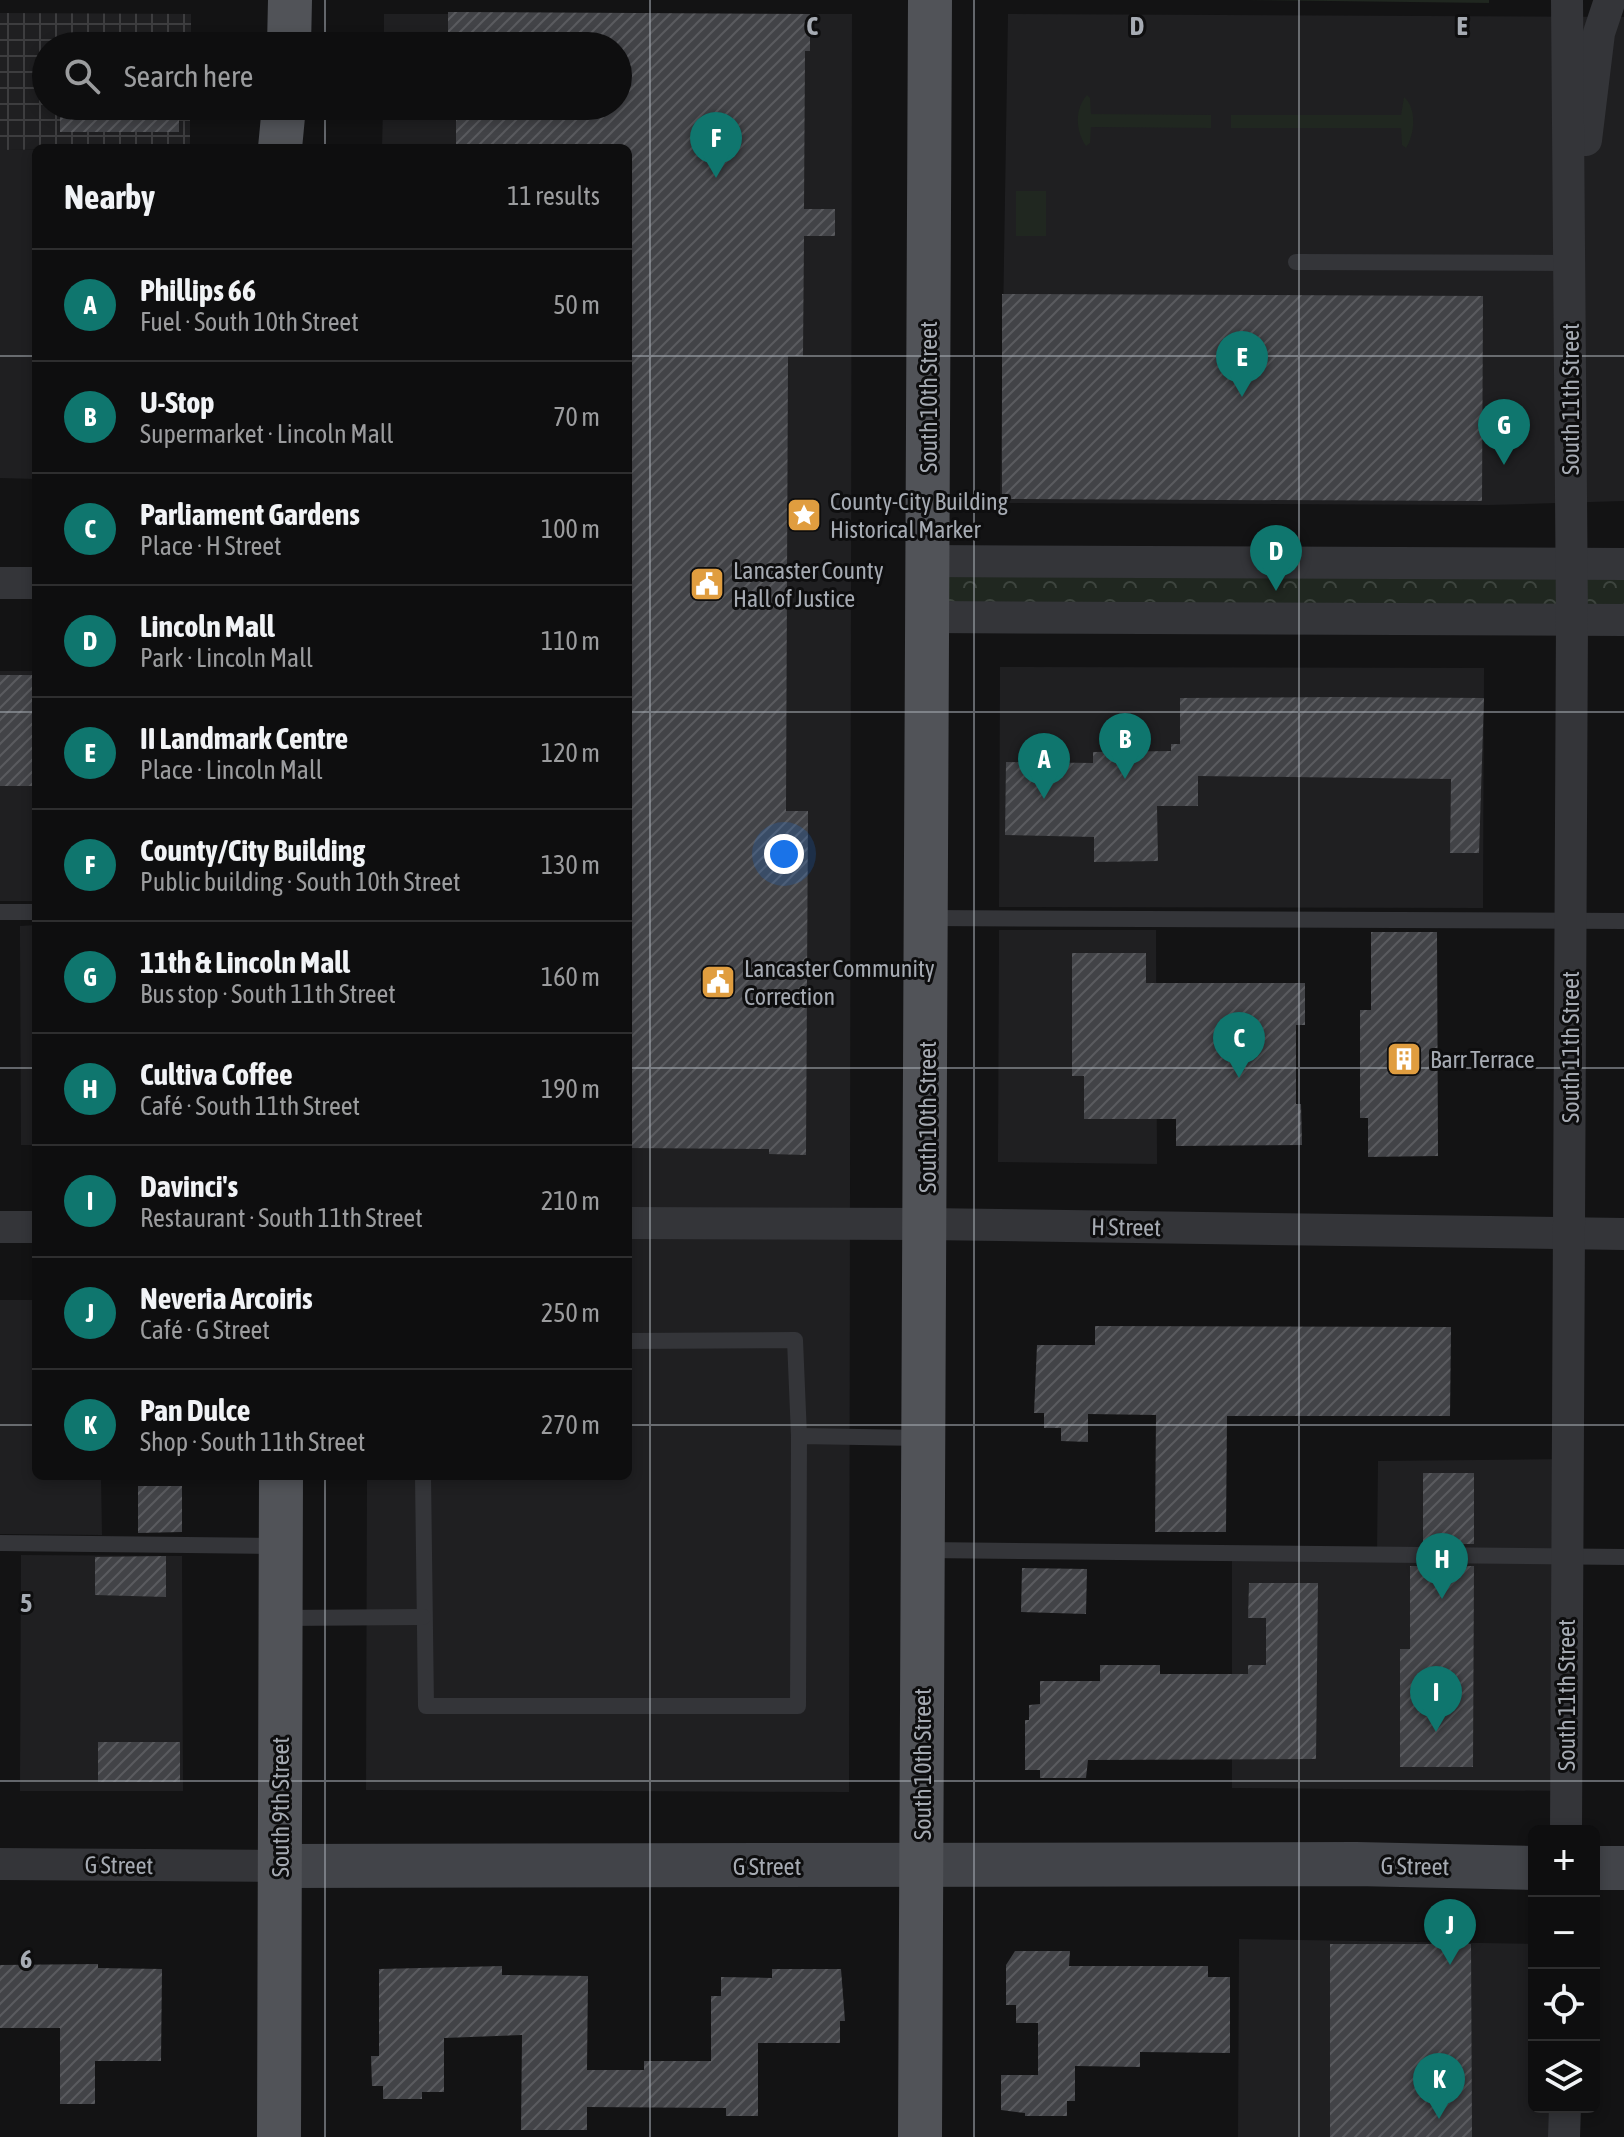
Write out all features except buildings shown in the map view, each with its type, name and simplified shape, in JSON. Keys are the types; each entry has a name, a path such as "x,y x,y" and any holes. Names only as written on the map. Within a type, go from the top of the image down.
{"main road":[{"path":"289,32 290,0"},
{"name":"South 10th Street","path":"920,2137 922,1297 927,1224 930,0"},
{"path":"280,144 283,120"},
{"name":"South 9th Street","path":"279,2137 281,1480"}],"street":[{"name":"South 11th Street","path":"1566,1825 1572,620 1569,564 1571,263 1567,0"},
{"name":"South 11th Street","path":"1571,263 1599,33 1610,0"},
{"path":"928,561 1624,564"},
{"path":"0,583 32,583"},
{"path":"928,617 1624,620"},
{"name":"H Street","path":"632,1223 1624,1234"},
{"path":"0,1227 32,1227"},
{"name":"G Street","path":"0,1864 922,1867 1356,1864 1528,1868"},
{"path":"1600,1868 1624,1868"},
{"path":"1564,2137 1565,2113"}],"lane":[{"path":"1296,262 1571,263"},
{"path":"0,912 32,912"},
{"path":"926,918 1624,921"},
{"path":"423,1480 426,1706 798,1706 799,1436 795,1340 632,1341"},
{"path":"799,1436 922,1438"},
{"path":"0,1543 281,1546"},
{"path":"923,1550 1624,1557"},
{"path":"281,1618 423,1617"}],"shaded area":[{"path":"0,13 191,14 191,32 32,32 32,120 190,120 190,144 32,144 32,150 0,150"},
{"path":"384,14 852,14 849,1792 366,1790 367,1480 632,1480 632,144 382,144 383,120 632,120 632,32 384,32"},
{"path":"1008,14 1624,17 1624,501 1489,505 1000,503"},
{"path":"0,150 32,150 32,479 0,478"},
{"path":"1000,667 1484,668 1483,908 999,907"},
{"path":"0,671 32,671 32,901 0,901"},
{"path":"32,925 32,1145 21,1145 20,926"},
{"path":"999,930 1156,930 1157,1164 998,1162"},
{"path":"0,1300 32,1300 32,1480 101,1480 102,1535 0,1534"},
{"path":"1568,1459 1566,1791 1232,1788 1232,1553 1377,1554 1378,1461"},
{"path":"21,1555 182,1556 183,1791 20,1791"},
{"path":"1239,1939 1528,1944 1528,2113 1565,2113 1564,2137 1238,2137"}],"green space":[{"path":"1243,0 1489,0 1489,3"},
{"path":"1087,95 1091,114 1211,115 1211,128 1091,127 1090,143 1086,146 1078,120 1080,107"},
{"path":"1404,97 1411,108 1413,121 1406,148 1402,145 1401,128 1231,128 1231,115 1401,115"},
{"path":"1016,191 1046,191 1046,236 1016,236"},
{"path":"928,561 1624,564 1624,620 928,617"}],"place":[{"name":"County/City Building","path":"716,178"},
{"name":"II Landmark Centre","path":"1242,397"},
{"name":"11th & Lincoln Mall","path":"1504,465"},
{"name":"County-City Building Historical Marker","path":"804,515"},
{"name":"Lancaster County Hall of Justice","path":"707,584"},
{"name":"Lincoln Mall","path":"1276,591"},
{"name":"U-Stop","path":"1125,779"},
{"name":"Phillips 66","path":"1044,799"},
{"name":"Lancaster Community Correction","path":"718,982"},
{"name":"Barr Terrace","path":"1404,1059"},
{"name":"Parliament Gardens","path":"1239,1078"},
{"name":"Cultiva Coffee","path":"1442,1599"},
{"name":"Davinci's","path":"1436,1732"},
{"name":"Neveria Arcoiris","path":"1450,1965"},
{"name":"Pan Dulce","path":"1439,2119"}]}
